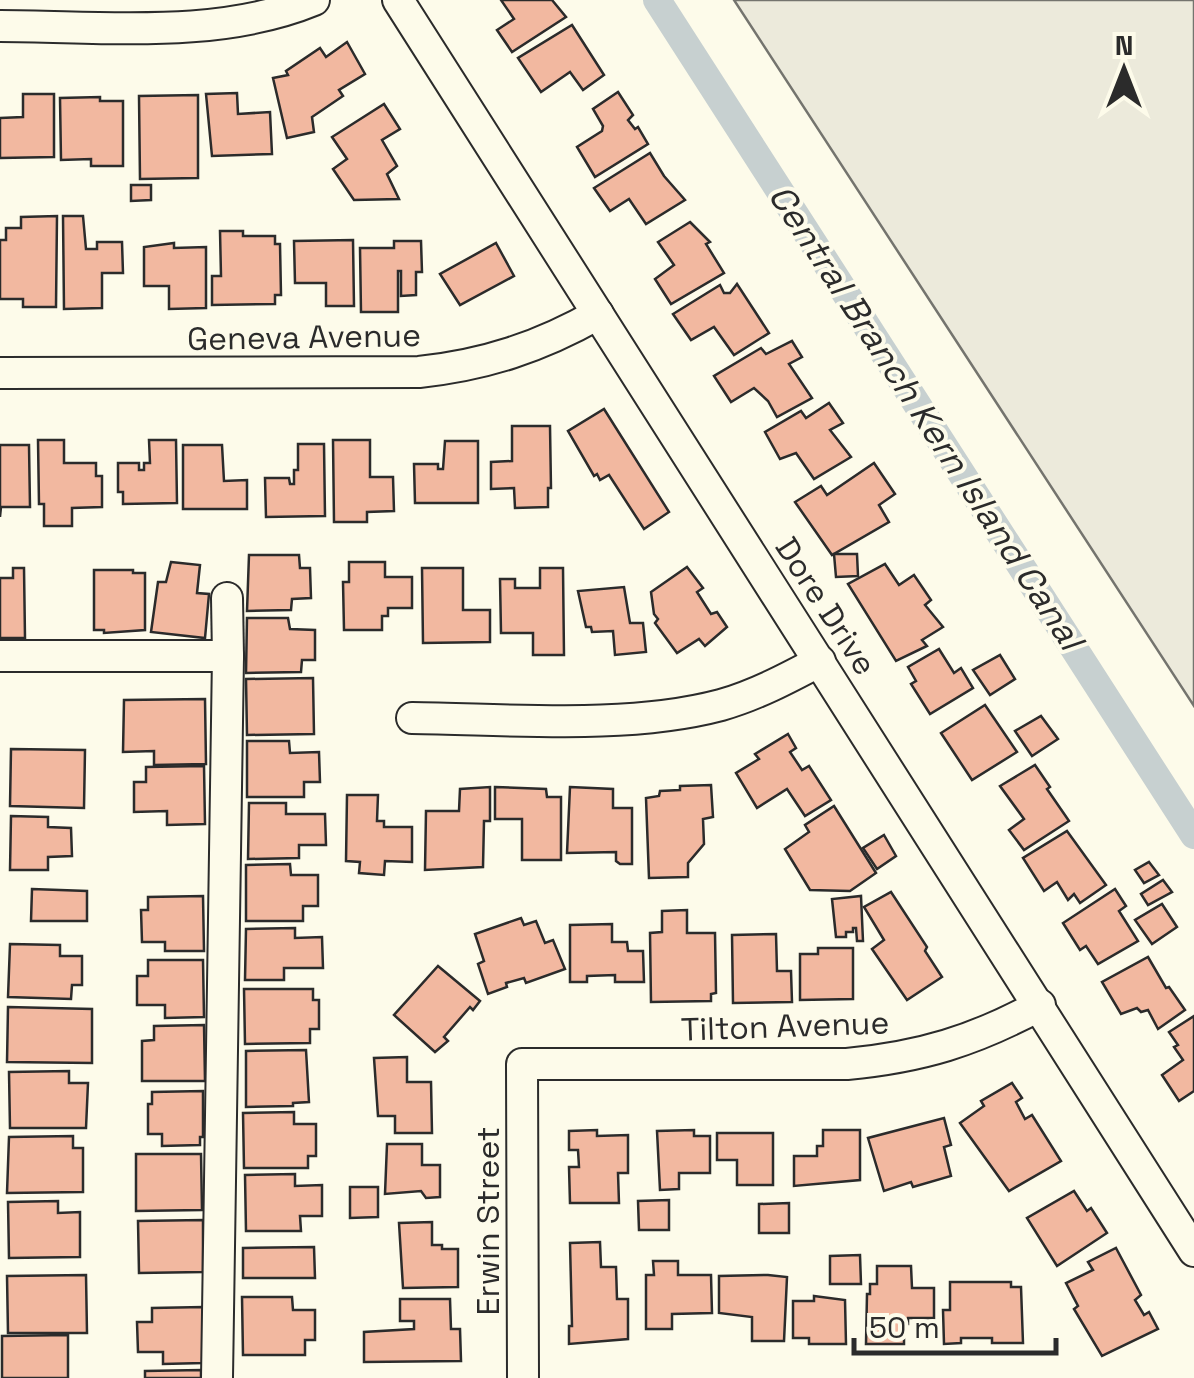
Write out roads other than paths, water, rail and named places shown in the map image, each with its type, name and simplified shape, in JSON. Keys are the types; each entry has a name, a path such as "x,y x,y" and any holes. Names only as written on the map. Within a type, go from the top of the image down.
{"street":[{"path":"0,26 198,26 249,20 314,0"},
{"name":"Dore Drive","path":"398,0 1194,1251"},
{"name":"Geneva Avenue","path":"0,373 419,372 464,367 514,354 556,338 598,314"},
{"path":"216,1378 227,598"},
{"path":"0,656 228,656"},
{"path":"412,718 620,719 672,715 722,704 771,687 820,661"},
{"name":"Tilton Avenue","path":"522,1064 846,1064 898,1059 949,1048 1040,1005"},
{"name":"Erwin Street","path":"522,1064 523,1378"}],"waterway":[{"name":"Central Branch Kern Island Canal","path":"657,0 1194,835"}]}
